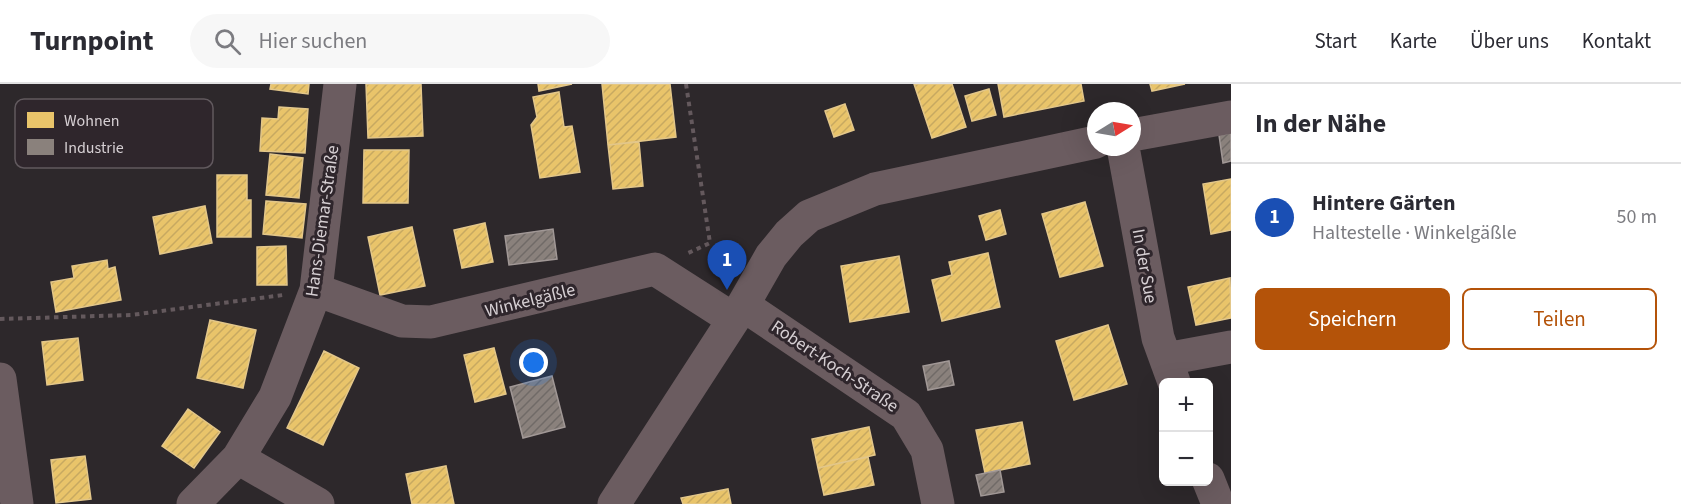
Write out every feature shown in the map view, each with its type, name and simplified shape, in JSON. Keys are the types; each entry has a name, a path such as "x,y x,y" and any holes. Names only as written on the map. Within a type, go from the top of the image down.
{"street":[{"name":"Hans-Diemar-Straße","path":"193,504 238,458 275,397 316,290 340,84"},
{"path":"1141,133 1231,117"},
{"path":"614,504 738,312 771,256 789,234 809,216 825,207 875,189 1087,144"},
{"name":"In der Sue","path":"1126,156 1158,338 1170,371"},
{"name":"Winkelgäßle","path":"316,290 402,321 431,322 655,268"},
{"path":"655,268 738,312"},
{"name":"Robert-Koch-Straße","path":"738,312 906,415 927,450 938,504"},
{"path":"1170,371 1231,347"},
{"path":"0,379 17,504"},
{"path":"238,458 311,502"},
{"path":"1212,486 1218,504"}],"path":[{"path":"655,268 710,243 686,84"},
{"path":"0,319 131,315 316,290"}],"building: Wohnen":[{"path":"271,84 309,84 308,94 270,89"},
{"path":"366,84 421,84 423,136 368,138"},
{"path":"538,84 572,84 539,91"},
{"path":"602,84 670,84 676,137 608,145"},
{"path":"914,84 952,84 966,127 932,138"},
{"path":"998,84 1081,84 1084,101 1004,117"},
{"path":"1150,84 1185,84 1152,91"},
{"path":"989,89 996,115 972,121 965,96"},
{"path":"559,92 564,127 572,126 580,172 540,178 531,125 537,117 533,97"},
{"path":"845,104 854,130 834,137 825,111"},
{"path":"279,107 308,109 305,153 260,151 262,118 278,119"},
{"path":"639,142 643,186 613,189 608,145"},
{"path":"364,150 409,150 408,203 363,203"},
{"path":"270,154 303,158 299,198 266,195"},
{"path":"217,175 247,175 247,200 251,200 251,237 217,237"},
{"path":"1231,179 1231,230 1211,234 1203,184"},
{"path":"266,201 306,204 302,238 263,234"},
{"path":"1085,202 1103,266 1060,277 1042,214"},
{"path":"205,206 212,243 160,254 153,217"},
{"path":"1000,210 1006,234 986,240 979,216"},
{"path":"485,223 493,262 462,268 454,230"},
{"path":"412,227 425,286 380,295 368,237"},
{"path":"286,246 287,285 257,285 257,247"},
{"path":"988,253 1000,307 942,321 932,280 952,275 949,262"},
{"path":"899,256 909,312 850,322 841,266"},
{"path":"107,260 108,269 115,267 121,300 56,312 51,282 74,278 72,266"},
{"path":"1230,278 1231,318 1196,325 1188,287"},
{"path":"210,320 256,330 243,388 197,378"},
{"path":"1108,325 1127,384 1074,400 1056,341"},
{"path":"78,338 83,380 47,385 42,342"},
{"path":"494,348 506,394 475,402 464,355"},
{"path":"324,351 359,368 323,445 287,428"},
{"path":"188,409 220,432 194,468 162,446"},
{"path":"1022,422 1030,464 985,473 976,430"},
{"path":"869,427 875,455 818,468 812,439"},
{"path":"85,456 91,499 56,503 51,460"},
{"path":"868,457 874,485 824,495 818,468"},
{"path":"446,466 454,504 412,504 406,474"},
{"path":"728,489 731,504 683,504 681,498"}],"building: Industrie":[{"path":"1231,133 1231,161 1223,163 1219,135"},
{"path":"553,229 557,259 509,265 505,236"},
{"path":"949,361 954,385 928,390 923,366"},
{"path":"552,376 565,427 523,438 510,387"},
{"path":"1000,470 1004,492 981,496 976,475"}],"place":[{"name":"Hintere Gärten","path":"727,290"}]}
